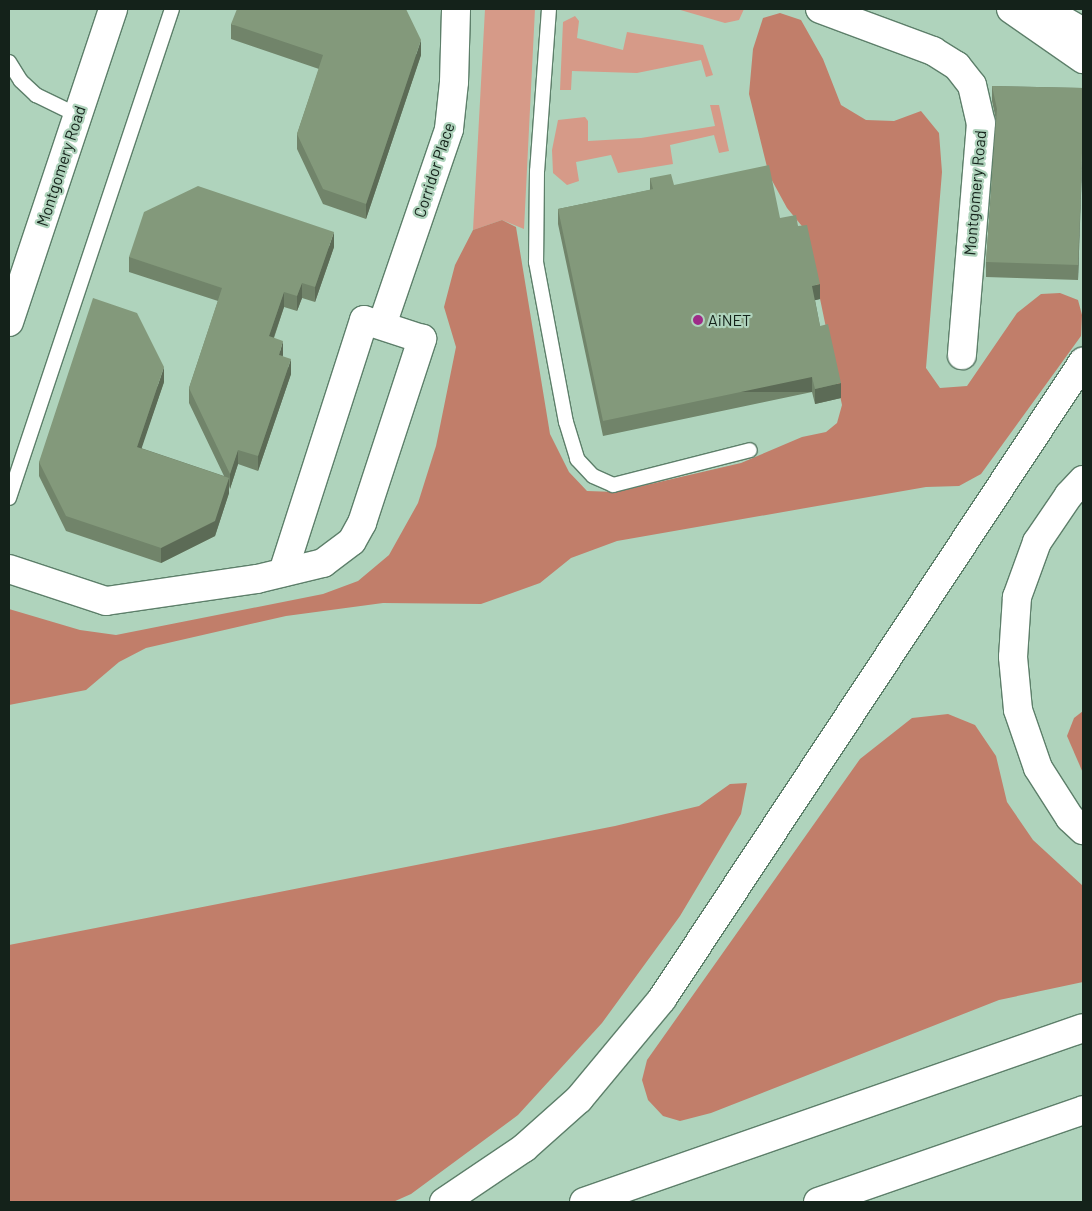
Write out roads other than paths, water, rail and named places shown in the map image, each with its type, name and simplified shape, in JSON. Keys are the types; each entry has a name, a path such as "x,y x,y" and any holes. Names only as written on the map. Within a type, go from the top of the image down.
{"main road":[{"name":"Montgomery Road","path":"9,322 113,9"},
{"name":"Corridor Place","path":"382,325 449,129 454,82 456,9"},
{"name":"Montgomery Road","path":"820,9 933,51 957,66 972,85 981,123 962,355"},
{"path":"1011,9 1083,59"},
{"path":"1043,9 1083,32"},
{"path":"9,569 106,601 129,600 283,572 323,563 352,541 362,523 422,339 364,320 283,572"},
{"path":"444,1202 524,1148 579,1099 662,999 1083,362"},
{"path":"1083,480 1037,542 1017,597 1012,657 1018,710 1038,768 1070,818 1083,830"},
{"path":"584,1202 1083,1028"},
{"path":"818,1202 1083,1110"}],"lane":[{"path":"9,498 172,9"},
{"path":"549,9 537,171 536,252 560,394 577,459 593,476 613,485 750,450"},
{"path":"9,62 21,81 36,95 78,115"}],"place":[{"name":"AiNET","path":"698,320"}]}
